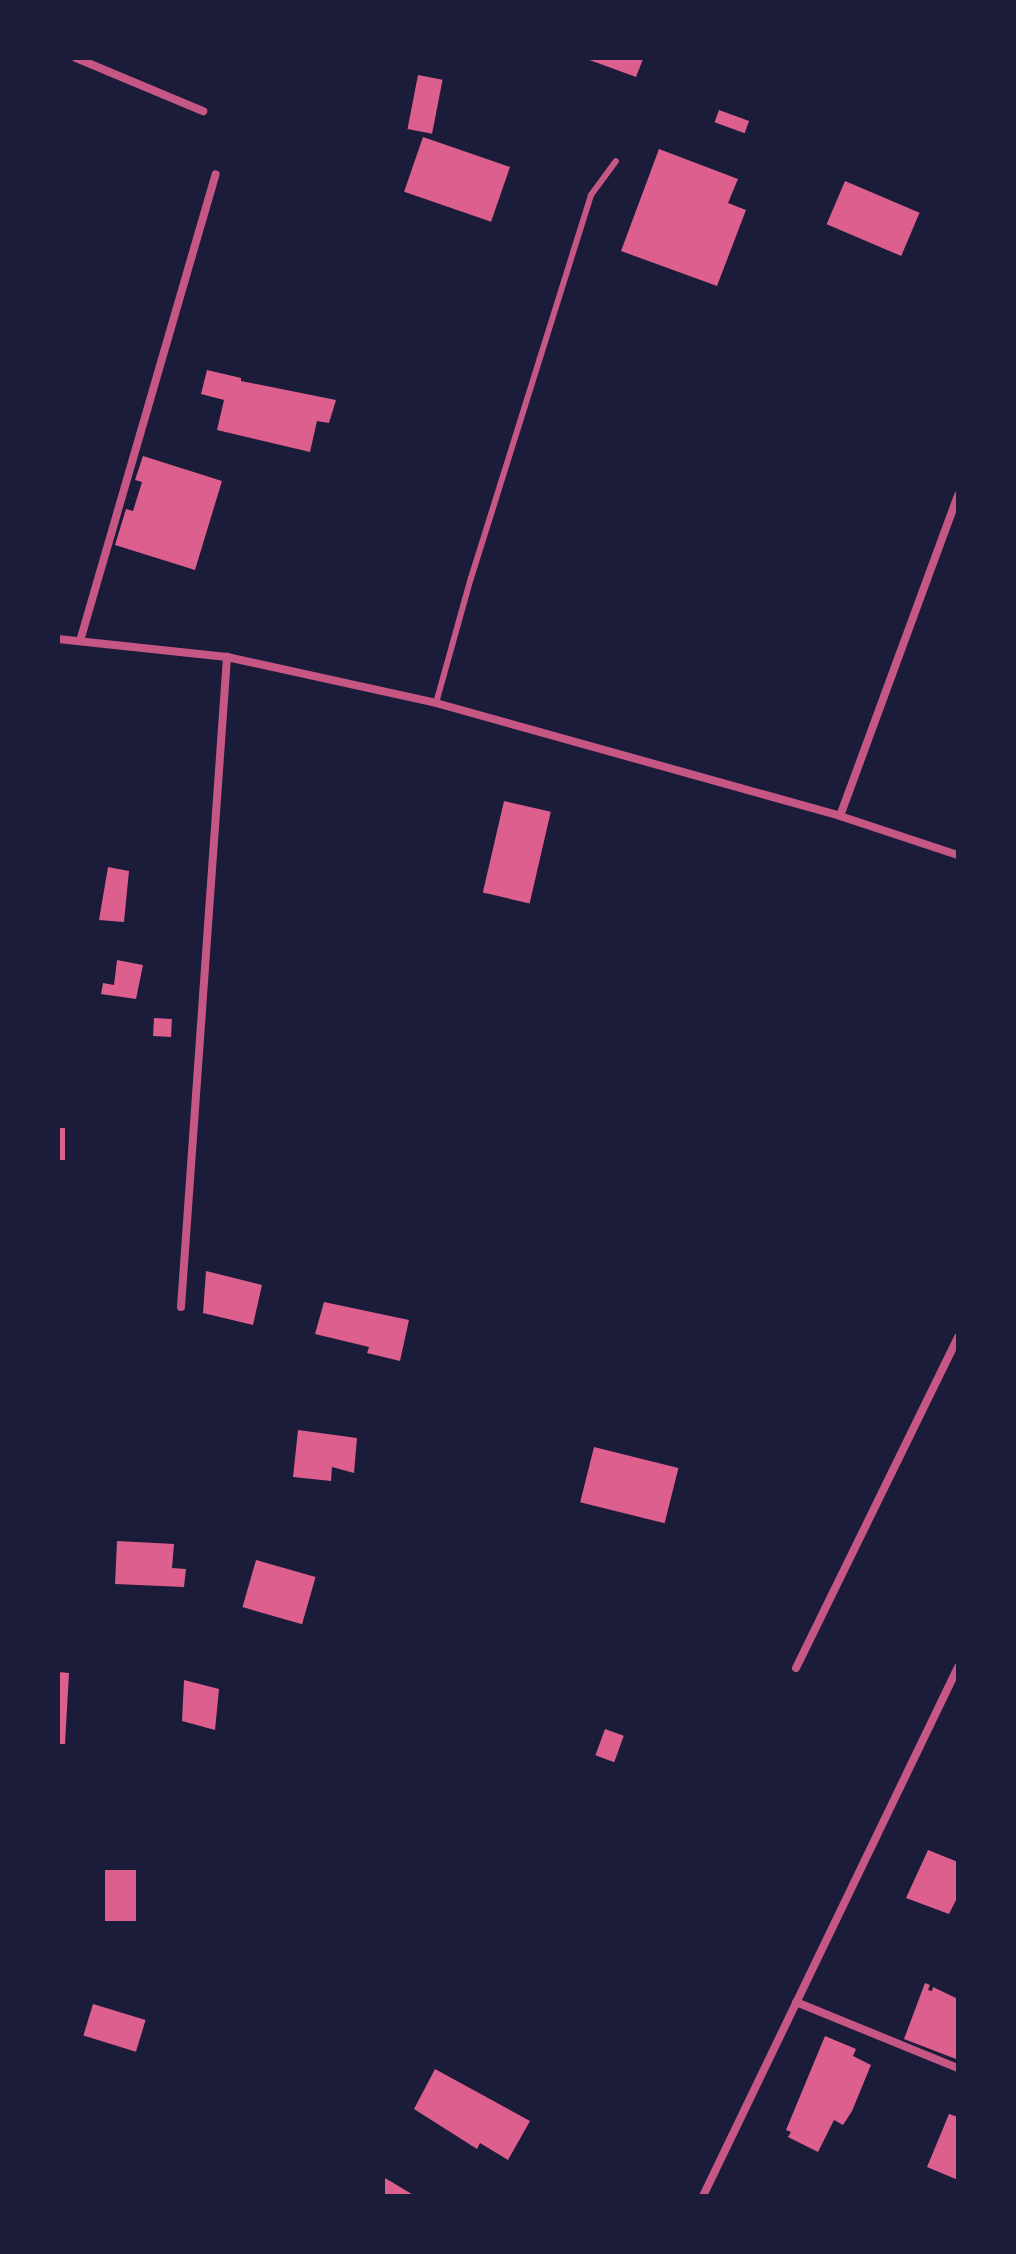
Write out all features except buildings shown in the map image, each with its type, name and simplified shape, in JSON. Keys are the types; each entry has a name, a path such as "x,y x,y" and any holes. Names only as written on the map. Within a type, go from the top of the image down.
{"street":[{"path":"76,58 203,111"},
{"path":"80,641 216,174"},
{"path":"840,816 958,495"},
{"path":"58,639 227,657 436,703 840,816 958,855"},
{"path":"181,1307 227,657"},
{"path":"796,1668 958,1337"},
{"path":"703,2196 958,1667"},
{"path":"796,2002 958,2068"}],"lane":[{"path":"436,703 471,578 591,195 616,161"}]}
